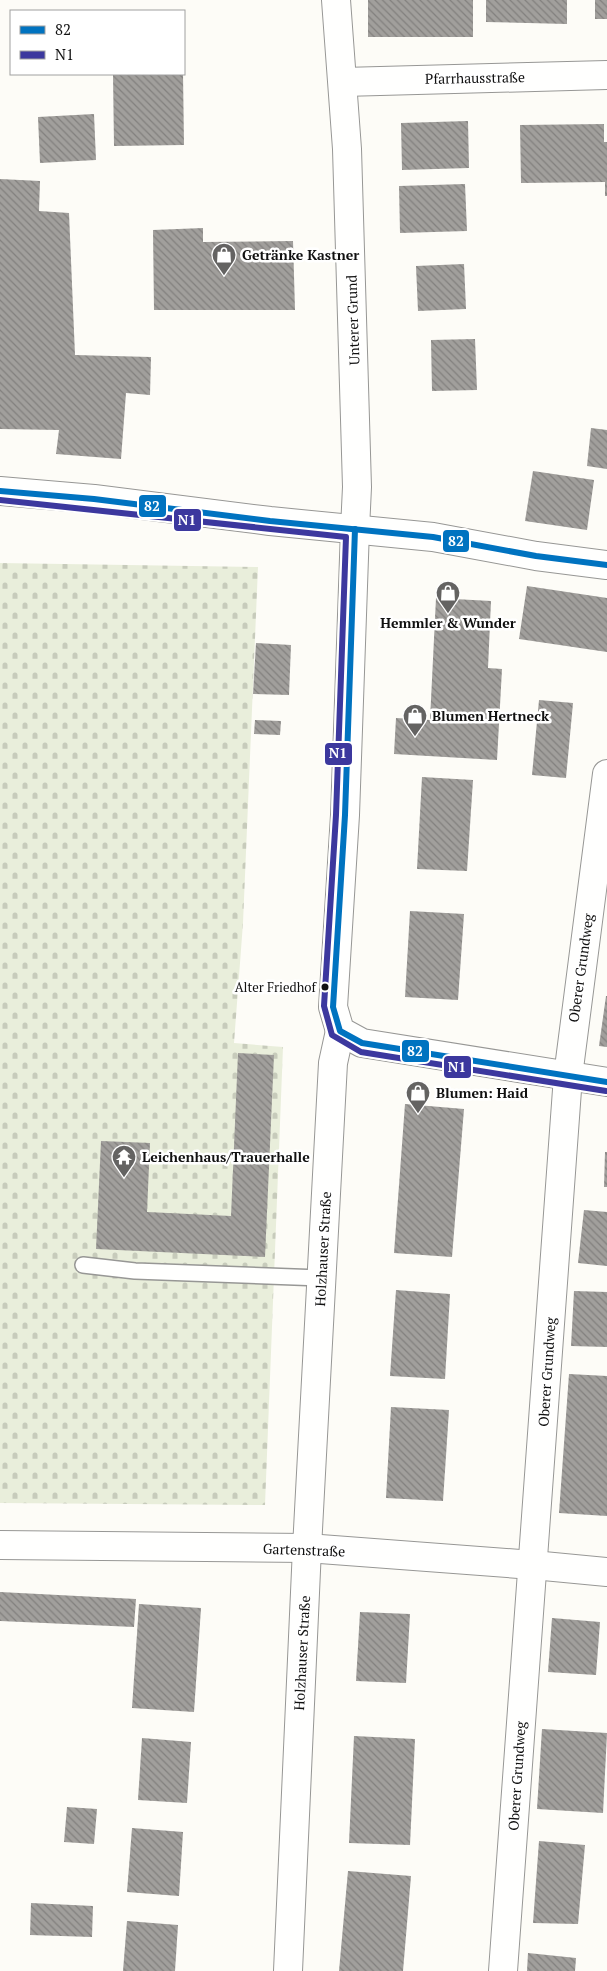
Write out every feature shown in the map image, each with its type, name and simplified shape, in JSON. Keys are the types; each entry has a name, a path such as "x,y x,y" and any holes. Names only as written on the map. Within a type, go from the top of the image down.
{"street":[{"name":"Unterer Grund","path":"336,0 343,82 353,332 357,487 355,528"},
{"name":"Pfarrhausstraße","path":"343,82 607,75"},
{"path":"0,491 94,499 270,521 433,537 536,556 607,565"},
{"name":"Holzhauser Straße","path":"288,1971 321,1278 333,1063 340,1031 333,1007 345,815 355,528"},
{"name":"Oberer Grundweg","path":"503,1971 571,1040 607,774"},
{"path":"340,1031 362,1043 607,1082"},
{"name":"Gartenstraße","path":"0,1545 307,1548 532,1564 607,1572"}],"lane":[{"path":"83,1265 136,1271 321,1278"}],"green space":[{"path":"0,563 258,567 243,923 234,1043 283,1047 265,1505 0,1503"}],"building":[{"path":"368,0 473,0 473,37 368,37"},
{"path":"486,0 567,0 567,24 486,22"},
{"path":"595,0 607,0 607,19 595,19"},
{"path":"113,75 183,75 184,145 114,146"},
{"path":"94,114 96,160 40,163 38,117"},
{"path":"468,121 469,168 402,170 401,123"},
{"path":"604,124 604,142 607,142 607,196 605,196 605,182 521,183 520,125"},
{"path":"0,179 40,181 39,211 69,213 75,355 151,357 150,395 126,393 121,459 56,454 59,430 0,429"},
{"path":"465,184 467,231 400,233 399,186"},
{"name":"Getränke Kastner","path":"203,228 203,242 293,241 295,310 154,310 153,230"},
{"path":"464,264 466,309 418,311 416,266"},
{"path":"475,339 477,390 432,391 431,340"},
{"path":"591,428 607,430 607,469 587,466"},
{"path":"533,471 594,480 587,530 525,521"},
{"path":"527,586 607,598 607,652 519,639"},
{"path":"436,598 491,601 488,668 502,669 497,760 394,754 396,718 430,720"},
{"path":"256,643 291,645 289,695 253,694"},
{"path":"539,700 573,703 566,778 532,775"},
{"path":"255,720 281,721 280,735 254,734"},
{"path":"422,777 473,780 467,871 417,869"},
{"path":"410,911 464,914 458,1000 405,997"},
{"path":"607,996 607,1047 599,1046"},
{"name":"Leichenhaus/Trauerhalle","path":"238,1053 274,1055 265,1257 96,1249 101,1141 150,1143 147,1212 231,1216"},
{"path":"405,1104 464,1109 452,1257 394,1253"},
{"path":"605,1152 607,1152 607,1187 604,1187"},
{"path":"584,1210 607,1212 607,1266 578,1263"},
{"path":"396,1290 450,1294 445,1379 390,1376"},
{"path":"574,1291 607,1292 607,1347 571,1346"},
{"path":"569,1374 607,1376 607,1516 559,1513"},
{"path":"391,1407 449,1410 443,1501 386,1498"},
{"path":"0,1592 136,1599 134,1627 0,1621"},
{"path":"139,1604 201,1608 194,1712 132,1708"},
{"path":"360,1612 410,1614 406,1683 356,1681"},
{"path":"552,1618 600,1622 596,1675 548,1672"},
{"path":"542,1729 607,1733 603,1813 537,1809"},
{"path":"354,1736 415,1739 410,1845 349,1843"},
{"path":"142,1738 191,1742 187,1803 138,1800"},
{"path":"67,1807 97,1809 94,1844 64,1842"},
{"path":"132,1828 183,1832 179,1896 127,1892"},
{"path":"539,1841 585,1845 578,1924 533,1923"},
{"path":"348,1871 411,1876 403,1971 339,1971"},
{"path":"31,1903 93,1906 92,1937 30,1935"},
{"path":"127,1921 178,1925 175,1971 123,1971"},
{"path":"528,1953 576,1958 575,1971 527,1971"}],"transit line":[{"name":"82","path":"0,491 94,499 270,521 433,537 536,556 607,565"},
{"name":"N1","path":"0,500 346,537 336,815 324,1006 332,1035 361,1052 606,1091"},
{"name":"82","path":"355,529 345,815 333,1007 340,1031 362,1043 607,1082"}],"place":[{"name":"Getränke Kastner","path":"224,276"},
{"name":"Hemmler & Wunder","path":"448,614"},
{"name":"Blumen Hertneck","path":"415,737"},
{"name":"Alter Friedhof","path":"325,987"},
{"name":"Blumen: Haid","path":"418,1114"},
{"name":"Leichenhaus/Trauerhalle","path":"124,1178"}]}
